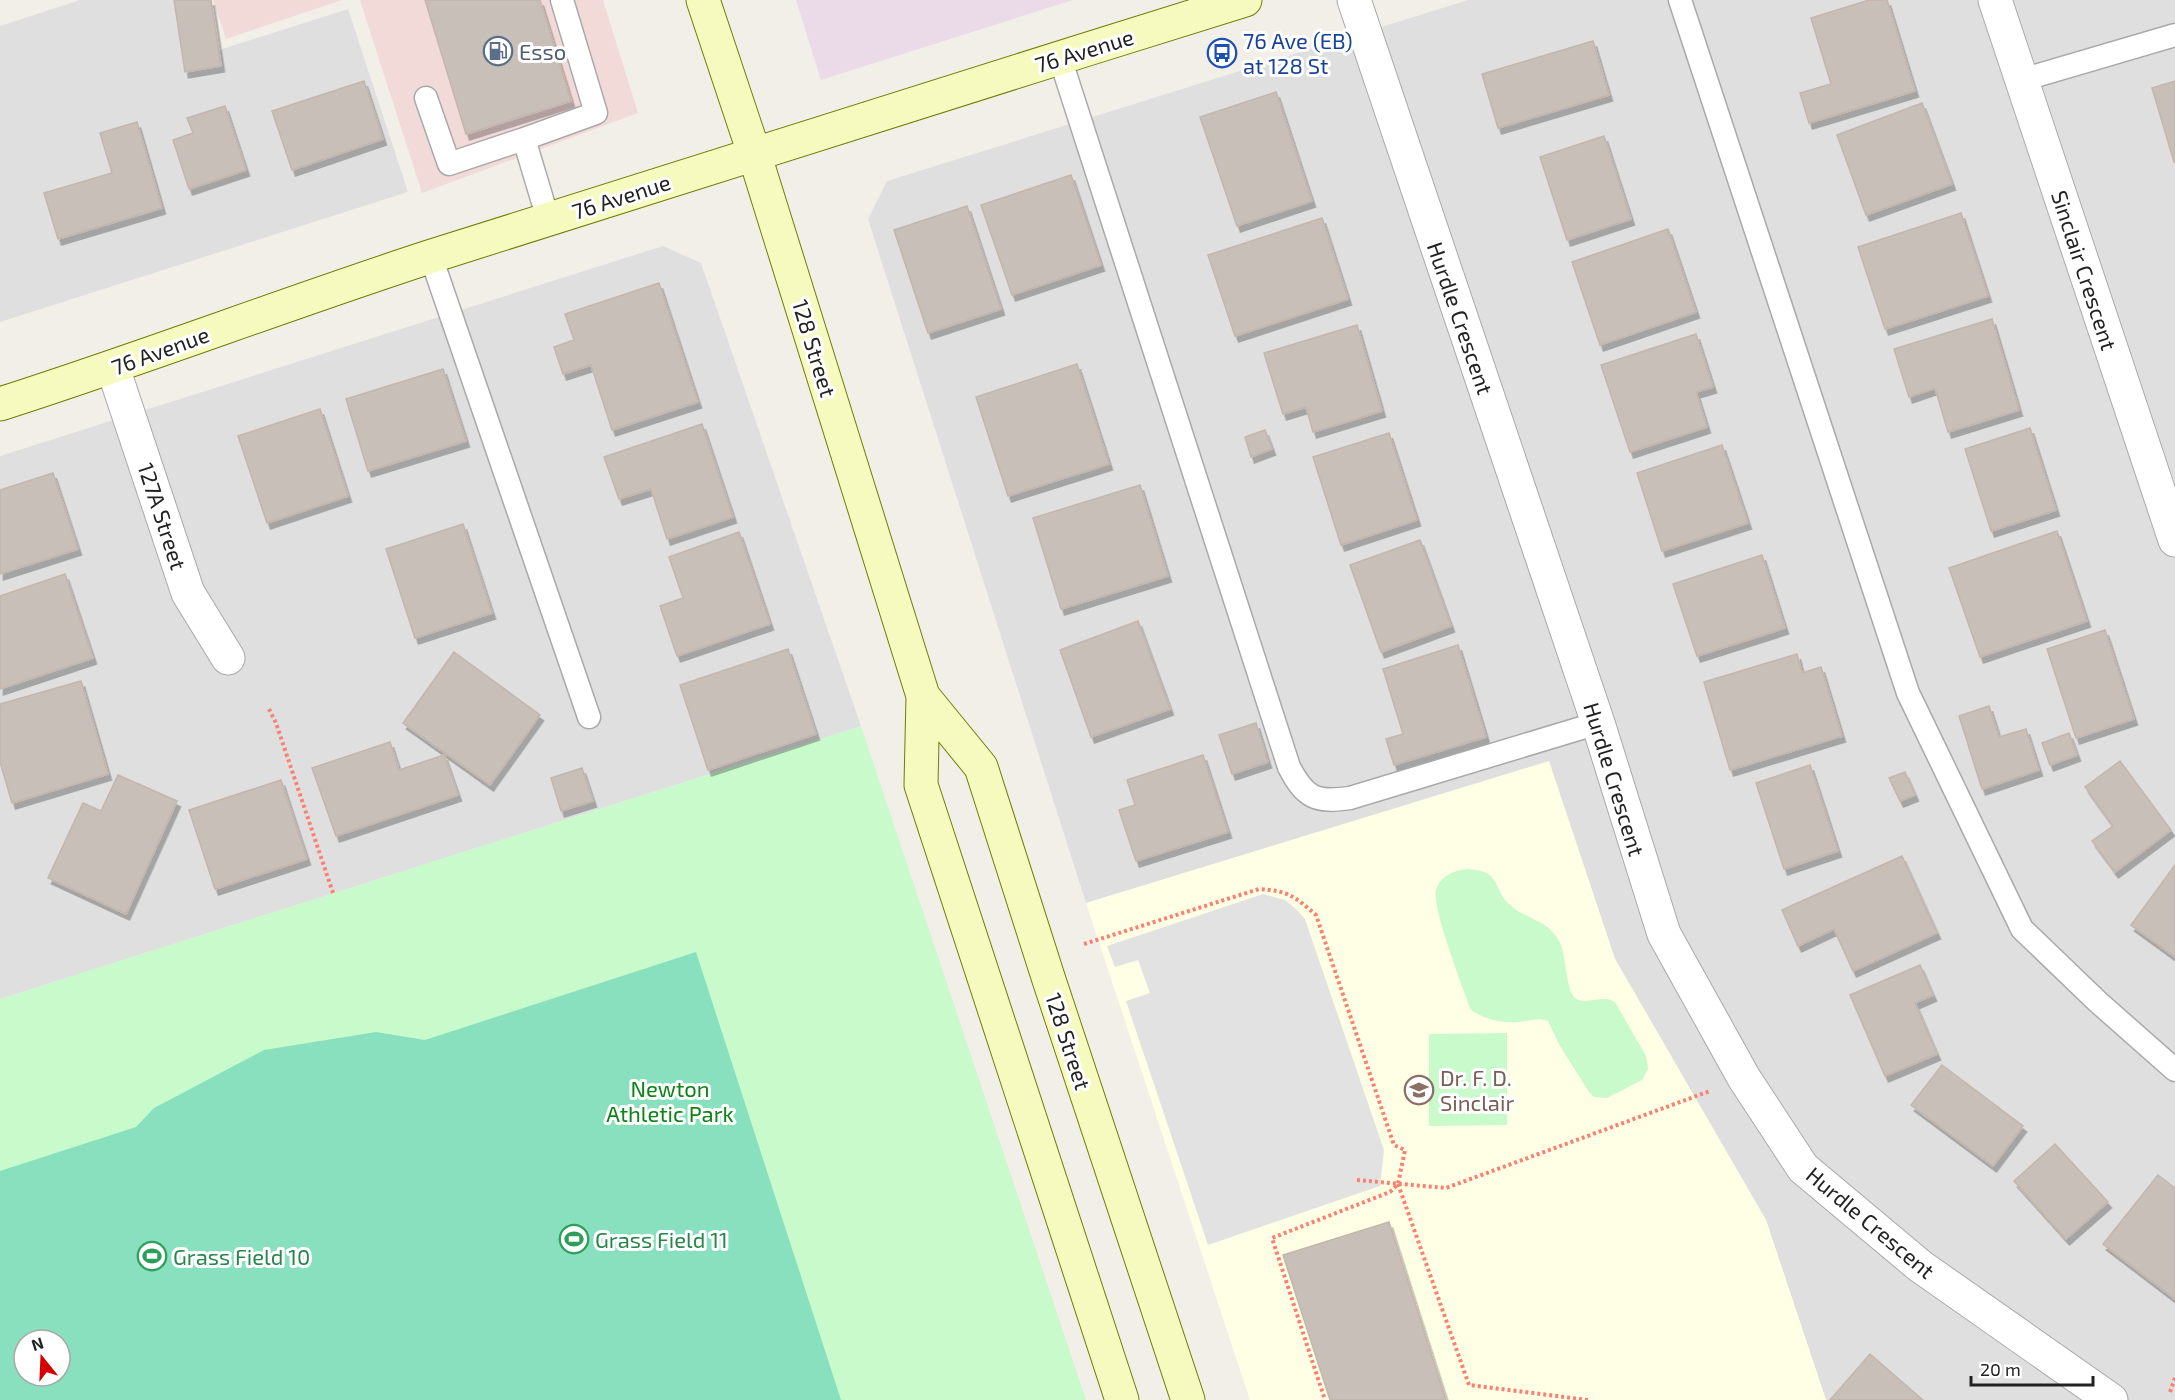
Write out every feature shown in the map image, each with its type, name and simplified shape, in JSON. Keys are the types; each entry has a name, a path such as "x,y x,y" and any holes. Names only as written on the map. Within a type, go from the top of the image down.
{"main road":[{"name":"128 Street","path":"703,0 754,153 923,696 921,785 1122,1400"},
{"name":"76 Avenue","path":"0,404 114,368 280,307 548,219 1245,0"},
{"name":"128 Street","path":"923,696 981,767 1188,1400"}],"street":[{"name":"Hurdle Crescent","path":"1354,0 1598,723 1665,934 1744,1078 1803,1168 1920,1266 2111,1400"},
{"name":"Sinclair Crescent","path":"1995,0 2175,540"},
{"name":"127A Street","path":"114,368 188,593 228,658"}],"lane":[{"path":"426,98 449,164 596,113 562,0"},
{"path":"1680,0 1908,693 2022,929 2098,1002 2175,1070"},
{"path":"2022,80 2175,35"},
{"path":"1060,58 1289,766 1298,784 1311,795 1328,801 1350,798 1598,723"},
{"path":"524,139 548,219"},
{"path":"431,257 589,717"}],"path":[{"path":"269,709 276,723 333,893"},
{"path":"1084,944 1259,889 1278,890 1294,896 1316,915 1394,1145 1405,1150 1398,1184 1469,1385 1588,1400"},
{"path":"1357,1180 1446,1188 1711,1091"},
{"path":"1325,1400 1272,1238 1390,1192 1398,1184"},
{"path":"2170,1392 2175,1378"}],"shaded area":[{"path":"80,0 203,0 219,50 348,9 408,192 0,322 0,26"},
{"path":"213,0 342,0 226,39"},
{"path":"360,0 603,0 638,113 422,193"},
{"path":"796,0 1073,0 821,80"},
{"path":"1468,0 2175,0 2175,1400 1826,1400 1766,1220 1615,959 1549,762 1086,903 868,219 887,181"},
{"path":"663,246 701,263 861,726 0,999 0,456"},
{"name":"Dr. F. D. Sinclair","path":"1549,761 1615,959 1766,1220 1826,1400 1250,1400 1086,903"},
{"path":"1263,894 1285,900 1305,919 1384,1150 1380,1186 1208,1245 1126,1001 1150,993 1138,960 1115,967 1107,946"}],"green space":[{"name":"Newton Athletic Park","path":"861,726 1086,1400 0,1400 0,999"},
{"path":"1469,869 1491,876 1508,903 1544,925 1556,936 1563,951 1568,981 1575,998 1584,1001 1605,999 1615,1002 1646,1056 1648,1069 1642,1080 1607,1098 1594,1097 1560,1046 1548,1021 1537,1019 1519,1022 1500,1021 1471,1010 1449,948 1436,899 1438,885 1445,877 1454,872"},
{"name":"Grass Field 11","path":"696,952 841,1400 0,1400 0,1171 136,1127 154,1108 264,1050 376,1032 425,1040"},
{"path":"1507,1033 1507,1125 1429,1126 1429,1034"}],"building":[{"path":"174,0 211,0 221,66 185,72"},
{"name":"Esso","path":"425,0 540,0 571,101 466,134"},
{"path":"1869,0 1887,0 1915,91 1809,123 1800,93 1831,84 1811,18"},
{"path":"1593,41 1609,95 1498,128 1482,74"},
{"path":"364,81 383,139 292,170 272,111"},
{"path":"2175,81 2175,162 2174,162 2152,88"},
{"path":"1276,92 1312,201 1237,226 1200,117"},
{"path":"1922,103 1952,184 1866,215 1837,135"},
{"path":"225,106 246,170 189,189 173,140 193,133 187,118"},
{"path":"137,122 162,208 58,239 44,193 112,173 100,133"},
{"path":"1604,136 1631,219 1567,240 1540,157"},
{"path":"1071,175 1101,265 1012,295 981,205"},
{"path":"967,206 1001,309 928,333 894,230"},
{"path":"1961,213 1988,296 1885,329 1858,247"},
{"path":"1322,218 1348,299 1235,336 1208,255"},
{"path":"1668,229 1696,312 1600,345 1572,262"},
{"path":"659,283 698,402 612,430 591,365 563,374 554,347 574,340 565,314"},
{"path":"1992,319 2019,410 1948,432 1935,388 1909,397 1894,349"},
{"path":"1357,325 1382,411 1313,432 1306,407 1283,414 1264,353"},
{"path":"1696,334 1713,387 1696,392 1707,427 1630,452 1601,365"},
{"path":"1077,364 1109,464 1008,496 976,397"},
{"path":"443,369 466,441 368,471 346,399"},
{"path":"320,409 348,496 267,523 238,436"},
{"path":"702,424 733,517 667,539 651,489 619,499 604,457"},
{"path":"2030,428 2056,510 1991,531 1965,449"},
{"path":"1265,430 1272,449 1251,457 1245,437"},
{"path":"1389,433 1417,520 1341,545 1313,457"},
{"path":"1722,445 1748,523 1662,551 1637,473"},
{"path":"53,473 78,549 0,574 0,490"},
{"path":"1140,485 1168,576 1061,609 1033,518"},
{"path":"463,524 492,613 415,638 386,549"},
{"path":"2057,531 2087,621 1980,657 1949,568"},
{"path":"739,532 770,624 677,656 660,606 683,598 669,557"},
{"path":"1420,540 1451,626 1381,652 1350,565"},
{"path":"1762,555 1785,628 1697,656 1673,584"},
{"path":"65,574 93,658 0,689 0,596"},
{"path":"1138,621 1170,709 1091,737 1060,650"},
{"path":"2105,630 2134,719 2076,738 2047,649"},
{"path":"1458,645 1486,737 1394,765 1386,739 1403,734 1383,669"},
{"path":"788,649 816,734 708,770 680,685"},
{"path":"454,652 540,715 490,785 403,723"},
{"path":"1797,654 1802,673 1821,667 1842,736 1730,770 1704,682"},
{"path":"81,681 108,774 12,803 0,762 0,704"},
{"path":"1989,706 1999,737 2026,729 2039,770 1982,789 1959,716"},
{"path":"1256,723 1268,762 1232,774 1219,735"},
{"path":"2069,733 2077,755 2050,765 2042,743"},
{"path":"390,742 399,770 444,755 458,795 336,836 312,768"},
{"path":"1203,755 1228,832 1136,861 1119,810 1135,805 1127,780"},
{"path":"2120,761 2171,830 2115,872 2092,841 2113,826 2085,787"},
{"path":"1810,765 1838,851 1784,869 1756,783"},
{"path":"582,768 593,801 561,811 551,778"},
{"path":"1905,772 1915,795 1900,801 1889,778"},
{"path":"118,775 177,801 126,914 48,878 83,803 101,811"},
{"path":"281,780 307,859 215,889 189,810"},
{"path":"1902,856 1937,933 1853,971 1834,929 1798,946 1782,910"},
{"path":"2175,865 2175,957 2131,925"},
{"path":"1920,965 1933,995 1915,1003 1937,1054 1885,1076 1850,995"},
{"path":"1942,1065 2023,1126 1993,1166 1911,1105"},
{"path":"2055,1144 2108,1202 2066,1239 2014,1181"},
{"path":"2158,1175 2175,1188 2175,1299 2103,1244"},
{"path":"1389,1222 1446,1400 1330,1400 1283,1255"},
{"path":"1870,1354 1923,1400 1830,1400"}],"place":[{"name":"Esso","path":"498,51"},
{"name":"76 Ave (EB) at 128 St","path":"1222,53"},
{"name":"Dr. F. D. Sinclair","path":"1419,1090"},
{"name":"Grass Field 11","path":"574,1239"},
{"name":"Grass Field 10","path":"152,1256"}]}
